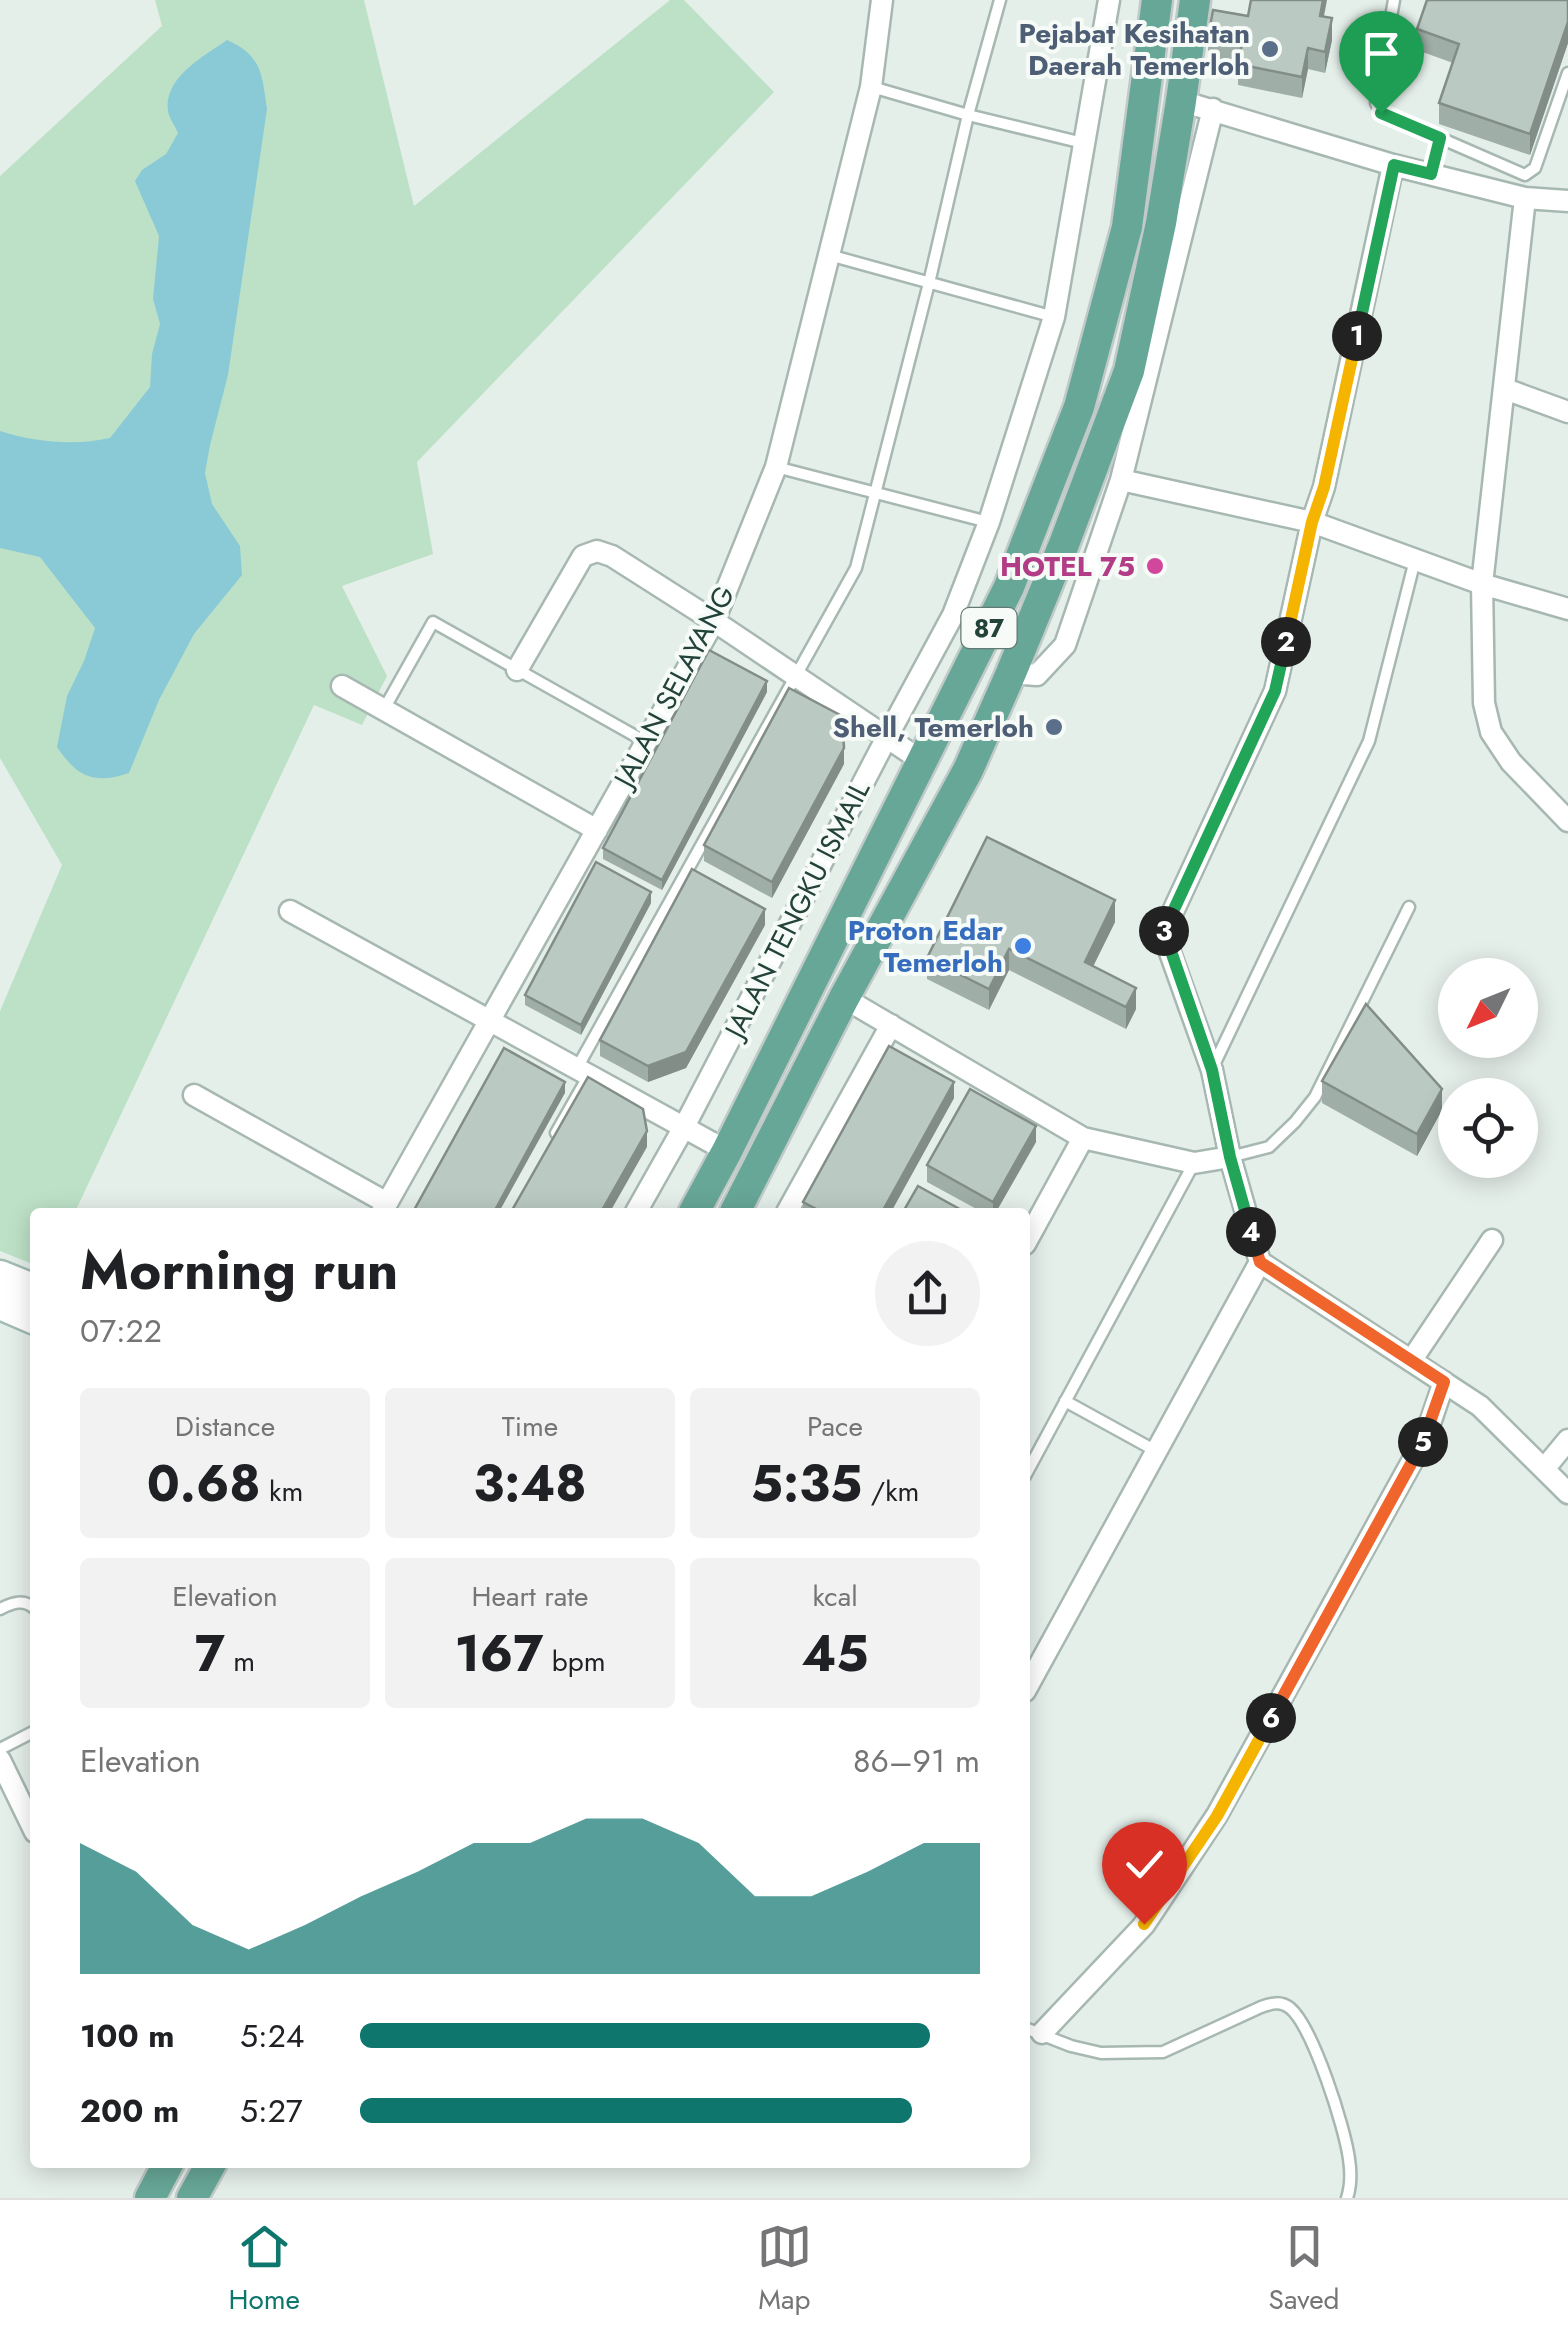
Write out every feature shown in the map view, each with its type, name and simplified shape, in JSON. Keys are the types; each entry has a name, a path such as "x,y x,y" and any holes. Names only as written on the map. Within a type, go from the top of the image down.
{"main road":[{"name":"JALAN TENGKU ISMAIL","path":"696,1208 1009,587 1079,407 1127,226 1157,0"},
{"name":"87","path":"737,1208 844,998 968,770 1064,544 1128,371 1161,224 1195,0"},
{"path":"0,1276 30,1288"},
{"path":"0,1304 30,1317"},
{"path":"150,2198 166,2168"},
{"path":"192,2198 209,2168"}],"street":[{"name":"JALAN SELAYANG","path":"384,1208 714,621 776,467 871,87 882,0"},
{"name":"JALAN TENGKU ISMAIL","path":"638,1208 954,615 989,522 1054,317 1109,0"},
{"path":"1182,101 1394,165 1525,198 1568,202"},
{"path":"1011,673 1036,675 1066,646 1121,480 1213,109"},
{"path":"1394,165 1275,691 1163,933 1212,1070 1230,1157 1260,1262 1480,1406 1568,1493"},
{"path":"1525,198 1482,584 1484,703 1490,732 1511,762 1568,821"},
{"path":"1505,389 1568,412"},
{"path":"1121,480 1312,522 1482,584 1568,609"},
{"path":"517,670 583,556 596,551 612,556 714,621 922,761"},
{"path":"342,686 597,830"},
{"path":"290,911 727,1150"},
{"path":"844,998 1084,1138 1194,1162 1230,1157"},
{"path":"789,1208 890,1025"},
{"path":"194,1096 384,1208"},
{"path":"1030,1235 1084,1138"},
{"path":"1412,1361 1492,1240"},
{"path":"1032,1663 1156,1451 1260,1262"},
{"path":"1033,2030 1144,1924 1217,1816 1425,1438 1444,1382"},
{"path":"1544,1469 1568,1440"},
{"path":"0,1760 30,1822"}],"lane":[{"path":"550,1144 583,1071 705,836 856,568 930,283 968,114 1000,0"},
{"path":"1394,0 1376,103 1381,113 1510,170 1525,175 1535,168 1568,73"},
{"path":"871,87 1083,143"},
{"path":"1431,174 1440,138"},
{"path":"1498,191 1510,170"},
{"path":"829,256 1054,317"},
{"path":"776,467 989,522"},
{"path":"1212,1070 1369,741 1415,560"},
{"path":"384,709 433,622 646,742"},
{"path":"1230,1157 1268,1147 1316,1097 1409,907"},
{"path":"1030,1467 1194,1162"},
{"path":"1065,1401 1156,1451"},
{"path":"0,1609 21,1602 30,1606"},
{"path":"0,1749 30,1734"},
{"path":"1033,2030 1100,2053 1163,2052 1261,2007 1275,2002 1288,2006 1307,2029 1345,2133 1350,2164 1347,2198"}],"green space":[{"path":"155,0 364,0 414,206 670,0 684,0 774,92 417,462 433,554 342,586 387,676 362,725 314,705 77,1208 30,1208 30,1263 0,1251 0,1011 62,865 0,758 0,176 162,26"}],"water":[{"path":"227,40 254,59 267,109 228,375 205,473 212,504 240,546 242,575 194,634 159,700 129,773 96,778 79,772 57,747 67,696 95,628 40,557 0,548 0,431 55,442 110,438 150,387 152,354 160,324 153,299 159,236 135,181 142,170 166,154 178,133 168,111 168,99 178,78"}],"building":[{"name":"Pejabat Kesihatan Daerah Temerloh","path":"1251,0 1323,0 1320,16 1332,18 1325,52 1308,48 1302,77 1238,64 1242,43 1208,37 1213,10 1248,16"},
{"path":"1427,0 1568,0 1568,22 1530,134 1439,103 1459,44 1417,29"},
{"path":"709,650 767,681 662,880 603,848"},
{"path":"789,688 842,716 844,748 772,882 704,845"},
{"name":"Proton Edar Temerloh","path":"987,837 1115,900 1085,962 1136,988 1126,1007 1009,949 989,989 927,958"},
{"path":"596,862 651,892 581,1025 525,995"},
{"path":"692,869 765,909 686,1052 648,1066 600,1040"},
{"path":"1366,1004 1438,1085 1438,1096 1417,1134 1322,1081"},
{"path":"889,1046 954,1082 884,1208 814,1208 803,1202"},
{"path":"504,1048 565,1082 496,1208 415,1208"},
{"path":"588,1077 643,1109 647,1131 603,1208 513,1208"},
{"path":"970,1089 1036,1126 993,1202 927,1165"},
{"path":"918,1186 958,1208 905,1208"}],"place":[{"name":"Pejabat Kesihatan Daerah Temerloh","path":"1270,49"},
{"name":"HOTEL 75","path":"1155,566"},
{"name":"Shell, Temerloh","path":"1054,727"},
{"name":"Proton Edar Temerloh","path":"1023,946"}],"route":[{"path":"1144,1924 1217,1816 1425,1438 1444,1382 1260,1262 1230,1157 1212,1070 1163,933 1275,691 1394,165 1431,174 1440,138 1381,113"}]}
